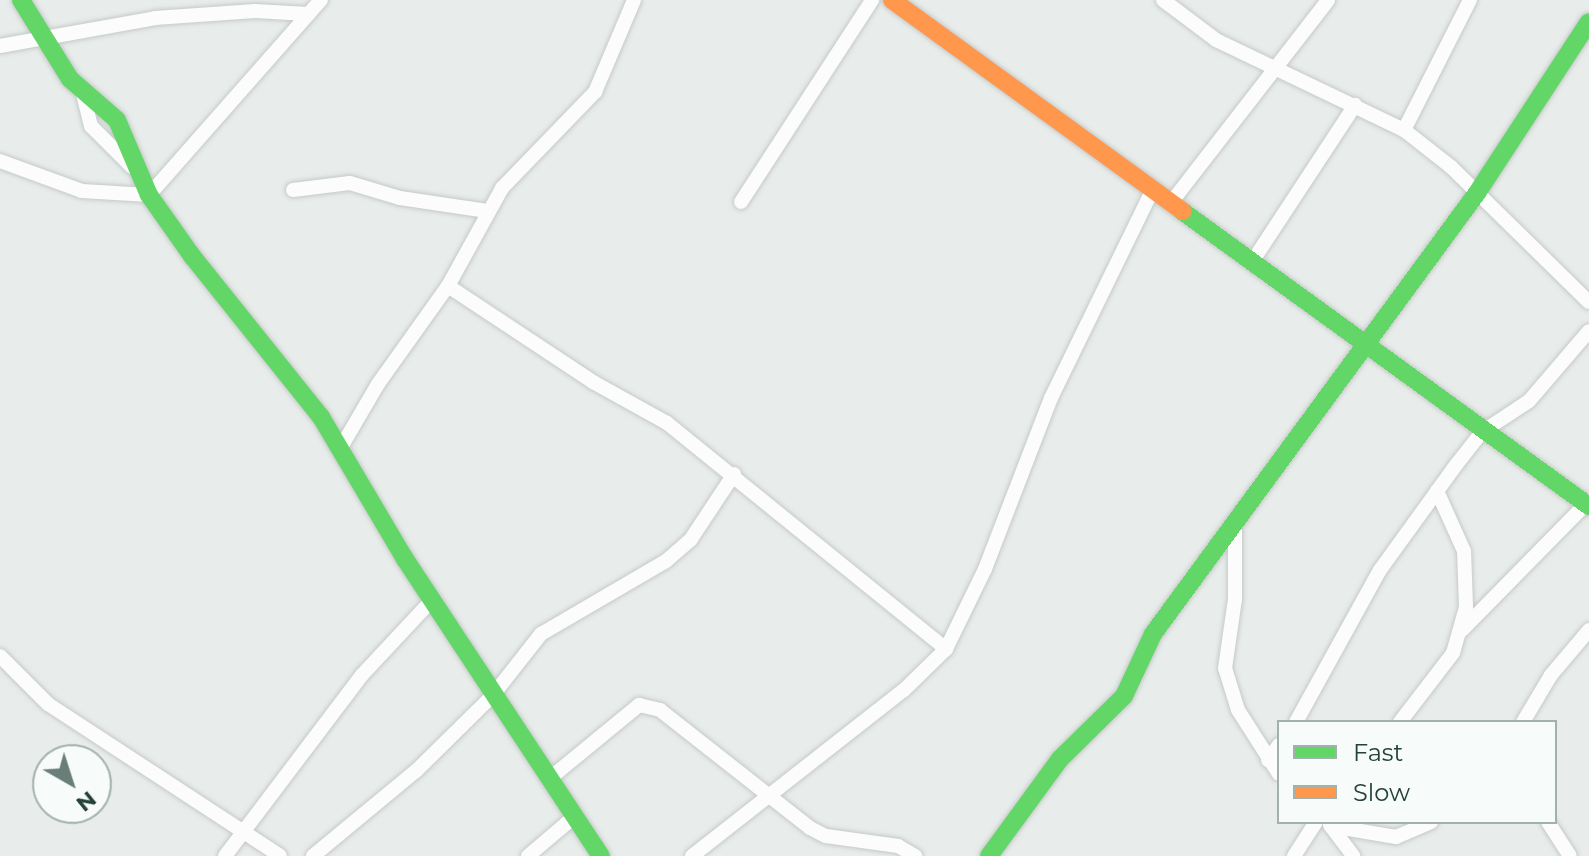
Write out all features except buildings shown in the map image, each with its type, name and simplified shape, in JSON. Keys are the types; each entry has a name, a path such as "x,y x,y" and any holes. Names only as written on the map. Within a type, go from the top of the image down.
{"street":[{"path":"21,0 41,40 82,90 117,120 146,188 340,449 432,600 601,856"},
{"path":"0,161 82,191 146,188 321,0"},
{"path":"340,449 378,384 448,286 487,211 517,171 595,92 634,0"},
{"path":"741,202 872,0"},
{"path":"892,0 1152,191 1365,342 1482,432 1587,505 1462,630 1439,675 1402,720"},
{"path":"1163,0 1194,27 1274,69 1404,130 1477,193 1589,302"},
{"path":"1170,204 1328,0"},
{"path":"1404,130 1470,0"},
{"path":"0,46 155,18 255,11 308,14"},
{"path":"989,856 1060,759 1124,696 1153,634 1235,528 1365,342 1477,193 1589,22"},
{"path":"1252,262 1355,105"},
{"path":"293,190 350,183 400,198 487,211"},
{"path":"692,856 766,794 904,690 946,649 979,582 1051,398 1152,191"},
{"path":"448,286 593,382 667,423 734,474 946,649"},
{"path":"1297,720 1380,570 1437,491 1482,432 1529,401 1589,331"},
{"path":"313,856 417,770 493,695 541,634 666,561 691,539 734,474"},
{"path":"1437,491 1464,551 1467,582 1462,630"},
{"path":"1235,528 1235,599 1225,668 1238,710 1277,771"},
{"path":"225,856 362,675 432,600"},
{"path":"1524,720 1551,675 1589,630"},
{"path":"0,656 48,704 280,856"},
{"path":"549,779 639,705 660,710 789,815 826,836 898,846 915,856"},
{"path":"1268,760 1277,748"},
{"path":"528,856 574,817"},
{"path":"1294,856 1315,824"},
{"path":"1329,824 1396,837 1426,824"},
{"path":"1329,824 1353,856"},
{"path":"1549,824 1570,856"}],"traffic: fast":[{"path":"21,0 70,79 117,120 149,195 192,256 321,417 405,559 601,856"},
{"path":"989,856 1060,759 1124,696 1153,634 1477,193 1589,22"},
{"path":"1182,211 1589,506"}],"traffic: slow":[{"path":"892,0 1182,211"}]}
